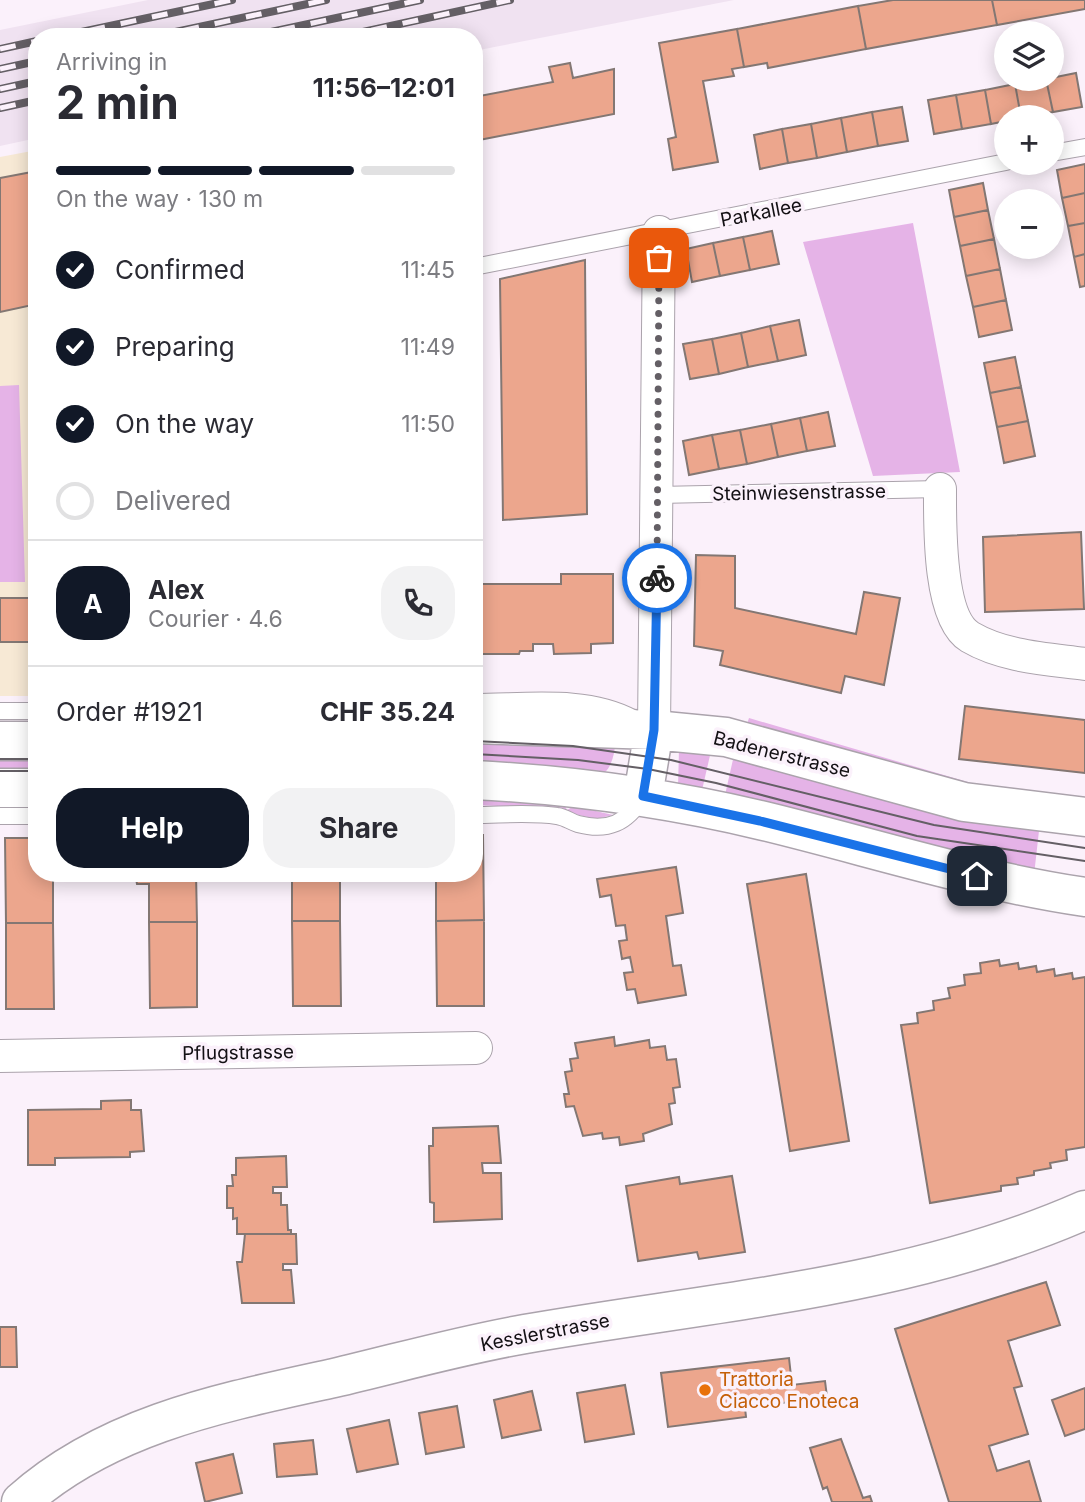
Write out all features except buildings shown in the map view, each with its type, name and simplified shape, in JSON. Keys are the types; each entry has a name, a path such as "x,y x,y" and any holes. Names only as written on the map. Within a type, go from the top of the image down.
{"main road":[{"name":"Badenerstrasse","path":"483,724 654,730 740,740 964,802 1085,817"},
{"path":"643,796 654,730"},
{"path":"0,741 28,741"},
{"path":"483,781 643,796 760,821 995,881 1085,897"},
{"path":"0,788 28,788"},
{"name":"Kesslerstrasse","path":"22,1502 102,1447 146,1427 217,1404 522,1334 814,1290 957,1258 1085,1210"}],"street":[{"path":"654,730 659,232"},
{"path":"940,489 947,604 968,636 1024,656 1085,663"},
{"name":"Pflugstrasse","path":"0,1056 475,1048"}],"lane":[{"path":"1064,151 1085,147"},
{"name":"Parkallee","path":"483,265 994,164"},
{"name":"Steinwiesenstrasse","path":"658,495 940,489"},
{"path":"483,702 563,702 610,706 654,730"},
{"path":"0,711 28,710"},
{"path":"483,815 559,816 574,823 603,827 616,825 632,814 643,796"},
{"path":"0,816 28,816"}],"shaded area":[{"path":"148,0 734,0 483,49 483,28 28,28 28,140 0,146 0,30"},
{"path":"28,152 28,696 0,696 0,157"},
{"path":"913,223 960,472 873,476 803,242"},
{"path":"19,385 25,582 0,582 0,386"},
{"path":"749,718 978,785 979,794 747,724"},
{"path":"483,734 615,744 611,764 604,773 483,766"},
{"path":"679,750 711,751 700,799 678,787"},
{"path":"0,751 28,751 28,779 0,779"},
{"path":"734,755 1040,822 1034,875 723,804"},
{"path":"483,800 565,806 567,810 574,806 613,815 597,819 546,808 483,805"}],"tram line":[{"path":"483,741 573,746 671,760 934,825 1085,848"},
{"path":"483,755 578,760 648,769 716,783 917,836 1085,861"},
{"path":"0,759 28,759"},
{"path":"0,771 28,771"}],"railway":[{"path":"100,28 232,0"},
{"path":"194,28 326,0"},
{"path":"290,28 420,0"},
{"path":"381,28 510,0"},
{"path":"0,49 28,43"},
{"path":"0,69 28,63"},
{"path":"0,89 28,83"},
{"path":"0,108 28,102"}],"way so far":[{"path":"657,578 659,258"}],"place":[{"name":"Trattoria Ciacco Enoteca","path":"705,1390"}],"route":[{"path":"657,578 654,730 643,796 760,821 977,876"}]}
